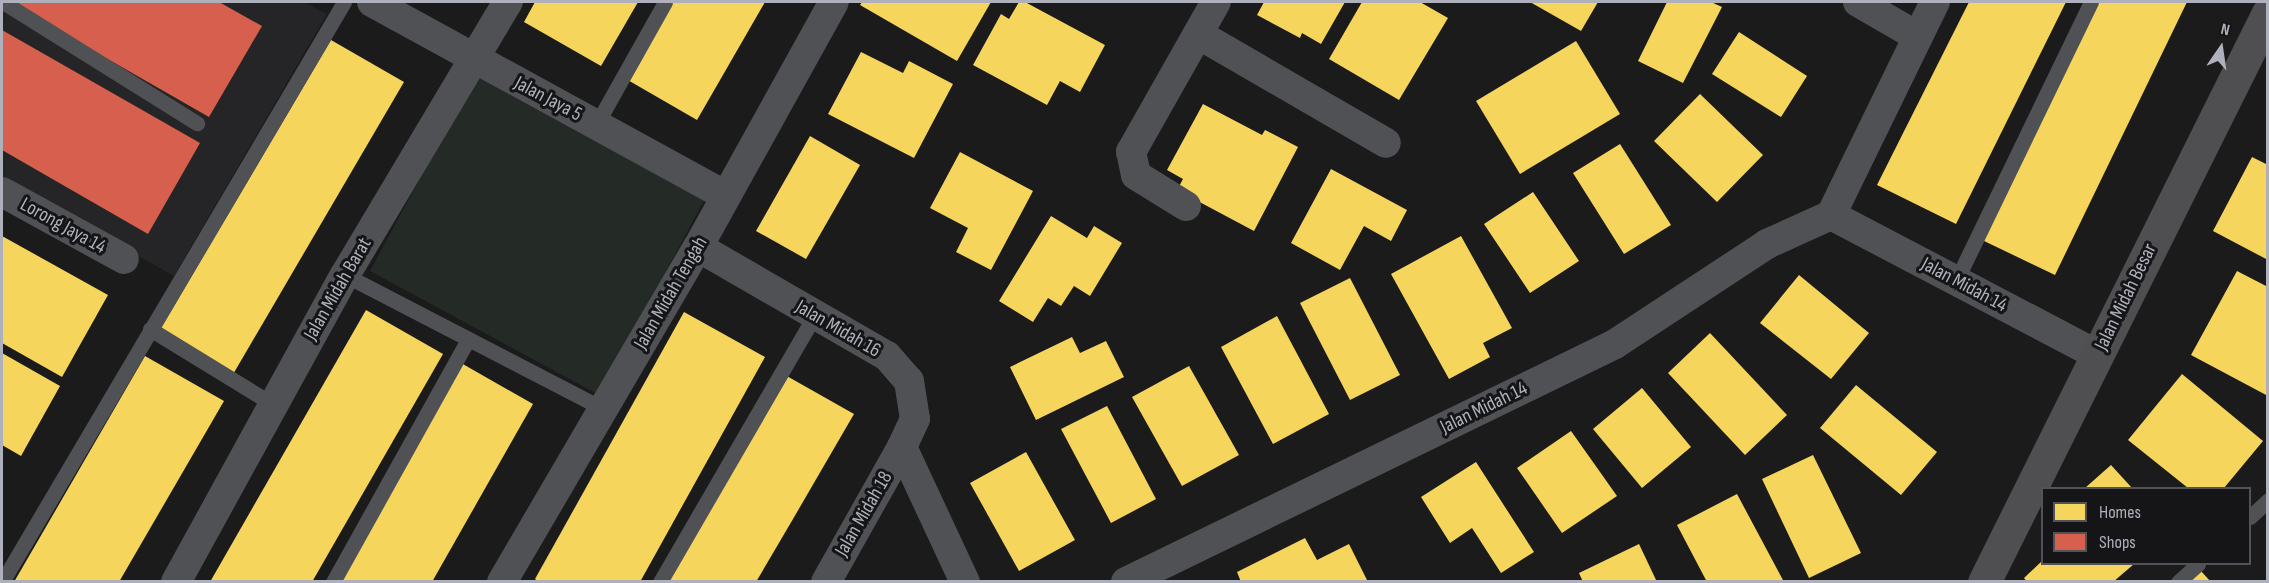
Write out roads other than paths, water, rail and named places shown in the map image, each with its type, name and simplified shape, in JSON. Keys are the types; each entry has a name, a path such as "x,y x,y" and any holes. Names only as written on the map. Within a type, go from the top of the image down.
{"street":[{"name":"Jalan Jaya 5","path":"372,2 725,195"},
{"name":"Jalan Midah Barat","path":"176,582 345,275 475,60 507,2"},
{"name":"Jalan Midah Tengah","path":"506,580 698,247 834,2"},
{"path":"1186,206 1136,175 1131,152 1216,2"},
{"path":"1857,2 1917,36"},
{"path":"1831,214 1935,2"},
{"name":"Jalan Midah Besar","path":"1984,582 2264,26"},
{"path":"1198,34 1386,143"},
{"name":"Lorong Jaya 14","path":"2,192 124,259"},
{"name":"Jalan Midah 14","path":"1126,582 1615,344 1767,244 1831,214 2098,355"},
{"name":"Jalan Midah 16","path":"698,247 814,316 887,356 909,381 915,419 902,447"},
{"path":"902,447 965,582"},
{"name":"Jalan Midah 18","path":"826,582 902,447"}],"lane":[{"path":"3,2 197,123"},
{"path":"2,582 344,2"},
{"path":"596,125 664,2"},
{"path":"1956,281 2091,2"},
{"path":"345,275 603,409"},
{"path":"660,582 814,316"},
{"path":"150,329 274,405"},
{"path":"333,582 468,339"},
{"path":"2251,516 2268,500"},
{"path":"2178,582 2197,565"}]}
